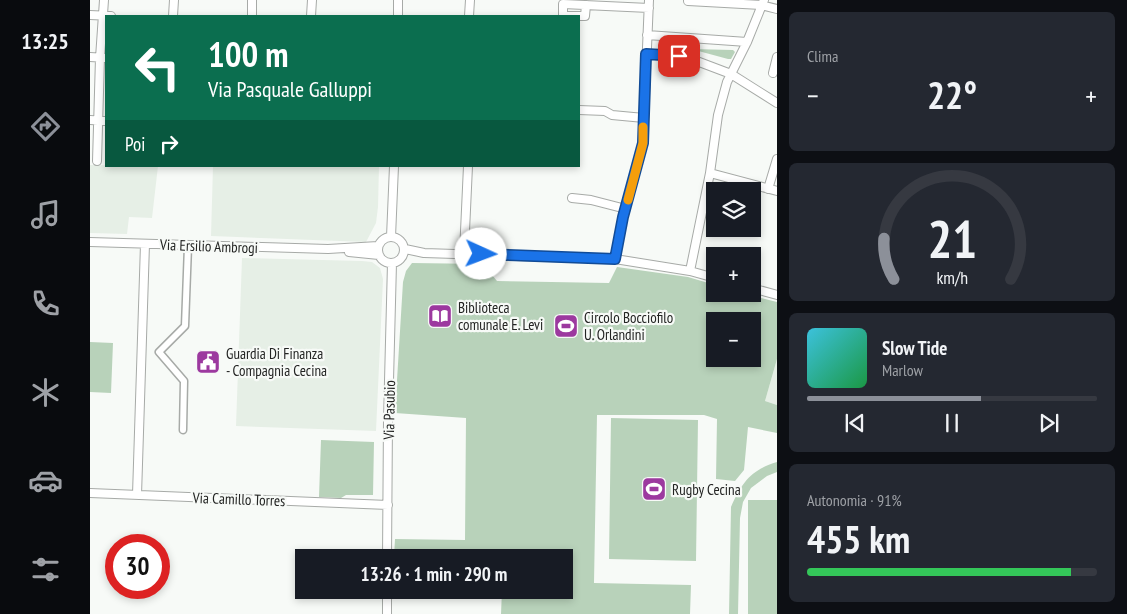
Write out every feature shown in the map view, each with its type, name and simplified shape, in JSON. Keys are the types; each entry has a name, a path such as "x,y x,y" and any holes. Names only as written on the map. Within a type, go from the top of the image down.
{"street":[{"path":"97,161 102,121 102,16 104,0"},
{"path":"173,15 174,0"},
{"path":"252,0 252,15"},
{"path":"311,15 312,0"},
{"path":"398,0 398,15"},
{"path":"469,15 470,0"},
{"path":"688,1 762,3 777,9"},
{"path":"690,271 710,173 718,115 730,74 747,42 762,3"},
{"path":"563,15 563,4 649,4 643,143 615,259"},
{"path":"580,16 586,16 586,5"},
{"path":"90,15 102,16"},
{"path":"647,35 747,42"},
{"path":"646,54 686,57 730,74 777,103"},
{"path":"90,57 103,58"},
{"path":"773,73 777,57"},
{"path":"580,110 605,111 612,116 644,118"},
{"path":"90,120 102,121"},
{"path":"768,189 777,159"},
{"path":"391,236 394,167"},
{"path":"464,253 468,167"},
{"path":"710,173 777,191"},
{"path":"572,198 626,208"},
{"path":"391,236 402,242 405,249 399,261 392,263 387,262 379,255 378,246 381,241 391,236"},
{"name":"Via Ersilio Ambrogi","path":"90,242 328,249 378,246"},
{"path":"137,496 145,244"},
{"path":"183,430 184,381 159,352 185,326 188,246"},
{"name":"Via Ersilio Ambrogi","path":"328,249 379,255"},
{"path":"405,249 424,253 615,259 690,271 706,275"},
{"name":"Via Pasubio","path":"388,549 388,420 392,263"},
{"path":"761,291 777,295"},
{"name":"Via Camillo Torres","path":"90,493 388,505"},
{"path":"387,599 387,614"}],"shaded area":[{"path":"90,165 105,165 105,167 158,167 152,218 129,217 127,234 90,233"},
{"path":"213,167 379,167 376,223 366,242 211,236"},
{"path":"242,258 362,261 372,262 380,268 383,279 376,431 236,426"},
{"path":"777,359 777,405 765,401"}],"green space":[{"path":"691,49 733,50 735,52 731,59 728,59"},
{"path":"412,263 483,264 497,281 609,283 617,267 688,277 706,282 706,302 761,302 761,298 777,302 777,359 765,401 777,405 777,433 748,427 744,470 735,481 716,479 717,419 704,415 597,415 594,583 691,585 690,614 501,614 502,599 573,599 573,549 394,549 395,539 465,540 466,418 395,413 403,282 406,271"},
{"path":"90,342 113,343 111,393 90,392"},
{"name":"Rugby Cecina","path":"611,418 698,420 696,561 609,559"},
{"path":"321,440 374,442 373,495 346,495 341,498 319,497"},
{"path":"777,462 777,472 767,476 751,488 743,502 740,518 738,614 729,614 731,507 748,478 760,469"},
{"path":"748,500 777,500 777,614 748,614"}],"slow traffic":[{"path":"628,200 643,143 643,127"}],"place":[{"name":"Biblioteca comunale E. Levi","path":"440,316"},
{"name":"Circolo Bocciofilo U. Orlandini","path":"566,326"},
{"name":"Guardia Di Finanza - Compagnia Cecina","path":"208,362"},
{"name":"Rugby Cecina","path":"654,489"}],"route":[{"path":"481,254 615,259 623,217 643,143 646,54 679,56"}]}
